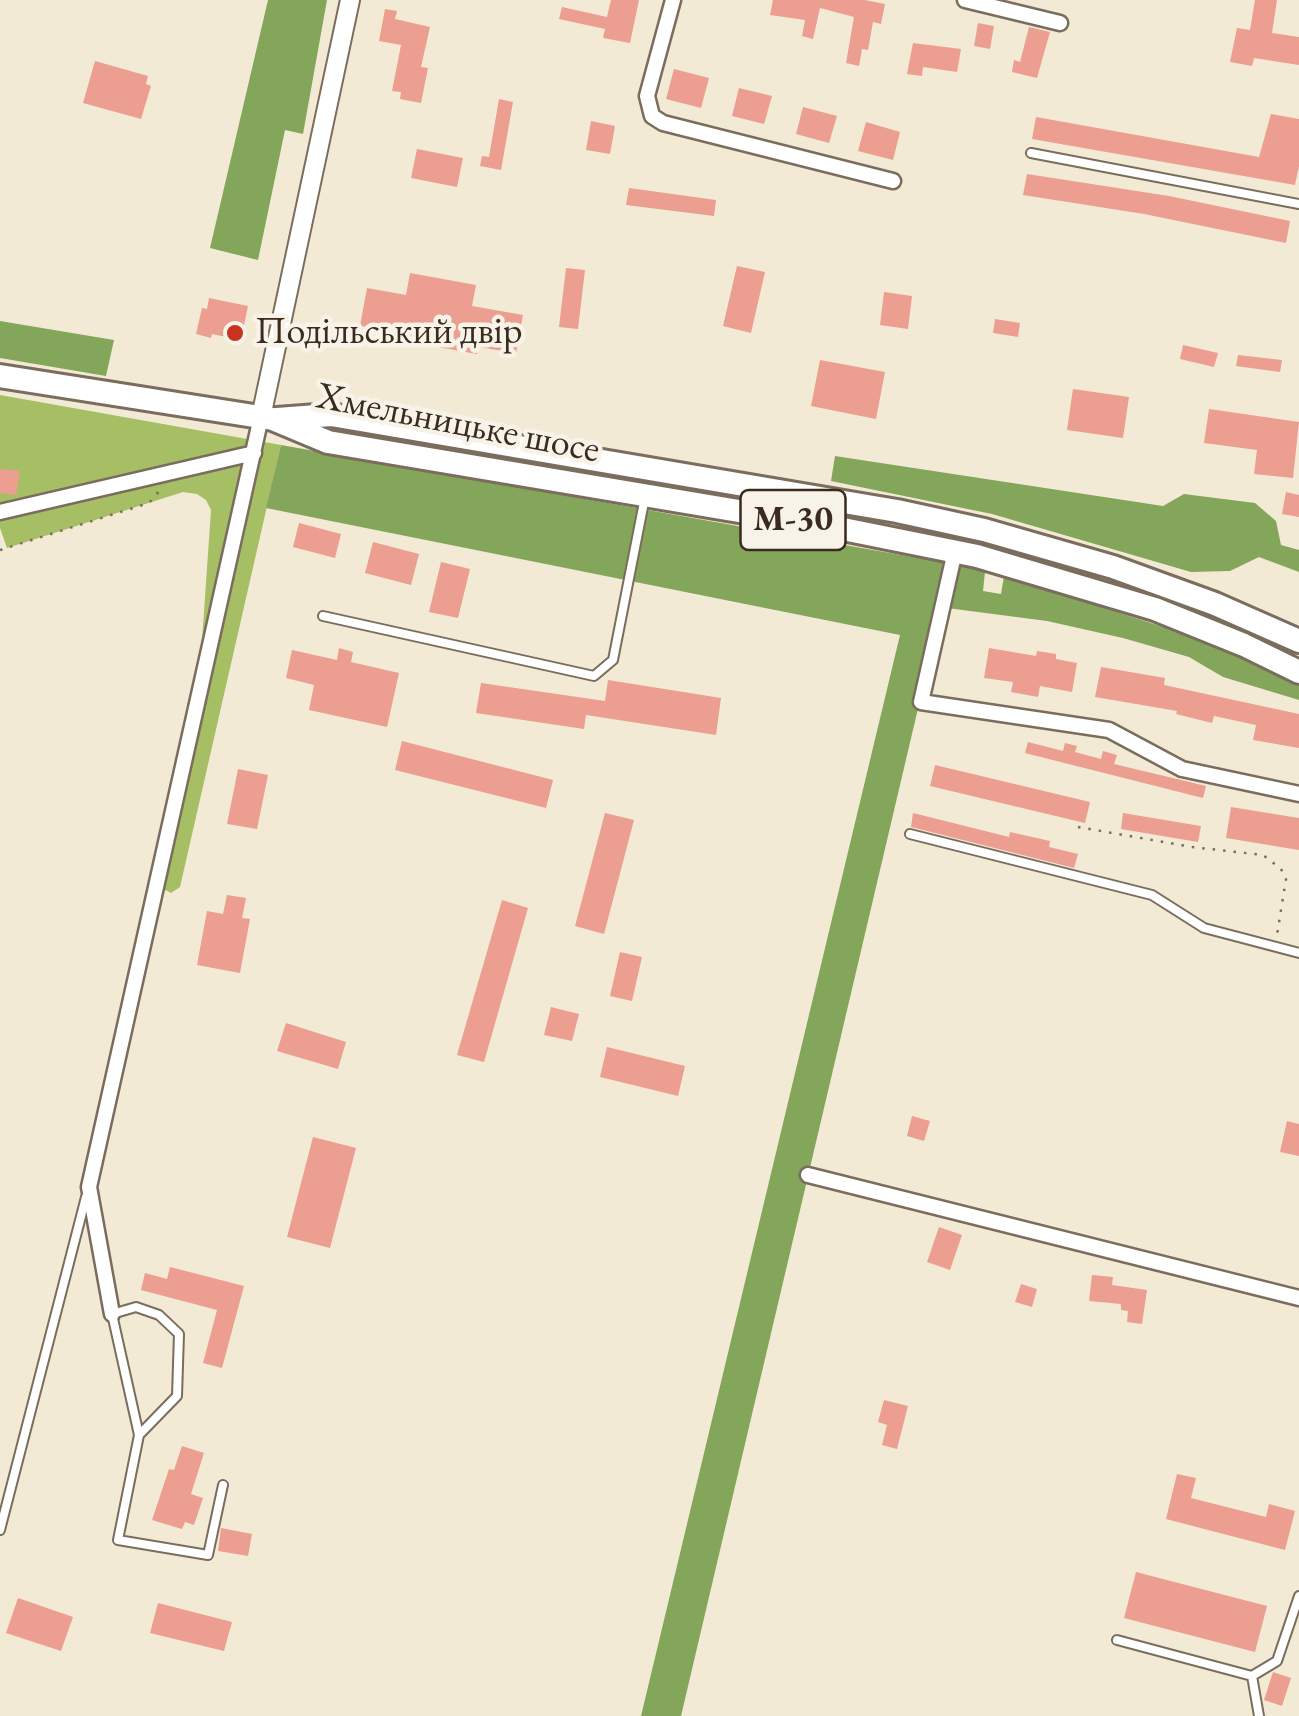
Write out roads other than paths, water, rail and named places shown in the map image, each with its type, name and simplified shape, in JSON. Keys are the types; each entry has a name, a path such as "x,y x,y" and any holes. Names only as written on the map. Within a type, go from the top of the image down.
{"highway":[{"name":"М-30","path":"0,376 267,418"},
{"name":"Хмельницьке шосе","path":"267,418 331,415 897,511 984,530 1113,567 1215,604 1299,641"},
{"name":"Хмельницьке шосе","path":"267,418 328,442 955,551 1154,609 1299,672"}],"street":[{"path":"112,1314 88,1187 254,453 267,418 350,0"},
{"path":"673,0 647,96 652,116 663,124 894,181"},
{"path":"965,0 1060,22"},
{"path":"0,512 254,453"},
{"path":"955,551 921,702 1108,730 1182,769 1299,794"},
{"path":"808,1175 1299,1298"}],"lane":[{"path":"1031,153 1299,204"},
{"path":"323,616 594,676 613,660 645,496"},
{"path":"910,834 1152,895 1204,928 1299,953"},
{"path":"0,1530 88,1187"},
{"path":"139,1435 177,1396 179,1334 159,1315 136,1307 112,1314 139,1435 118,1540 208,1555 223,1485"},
{"path":"1118,1640 1252,1676 1277,1660 1299,1596"},
{"path":"1252,1676 1260,1716"}],"place":[{"name":"Подільський двір","path":"235,333"}]}
